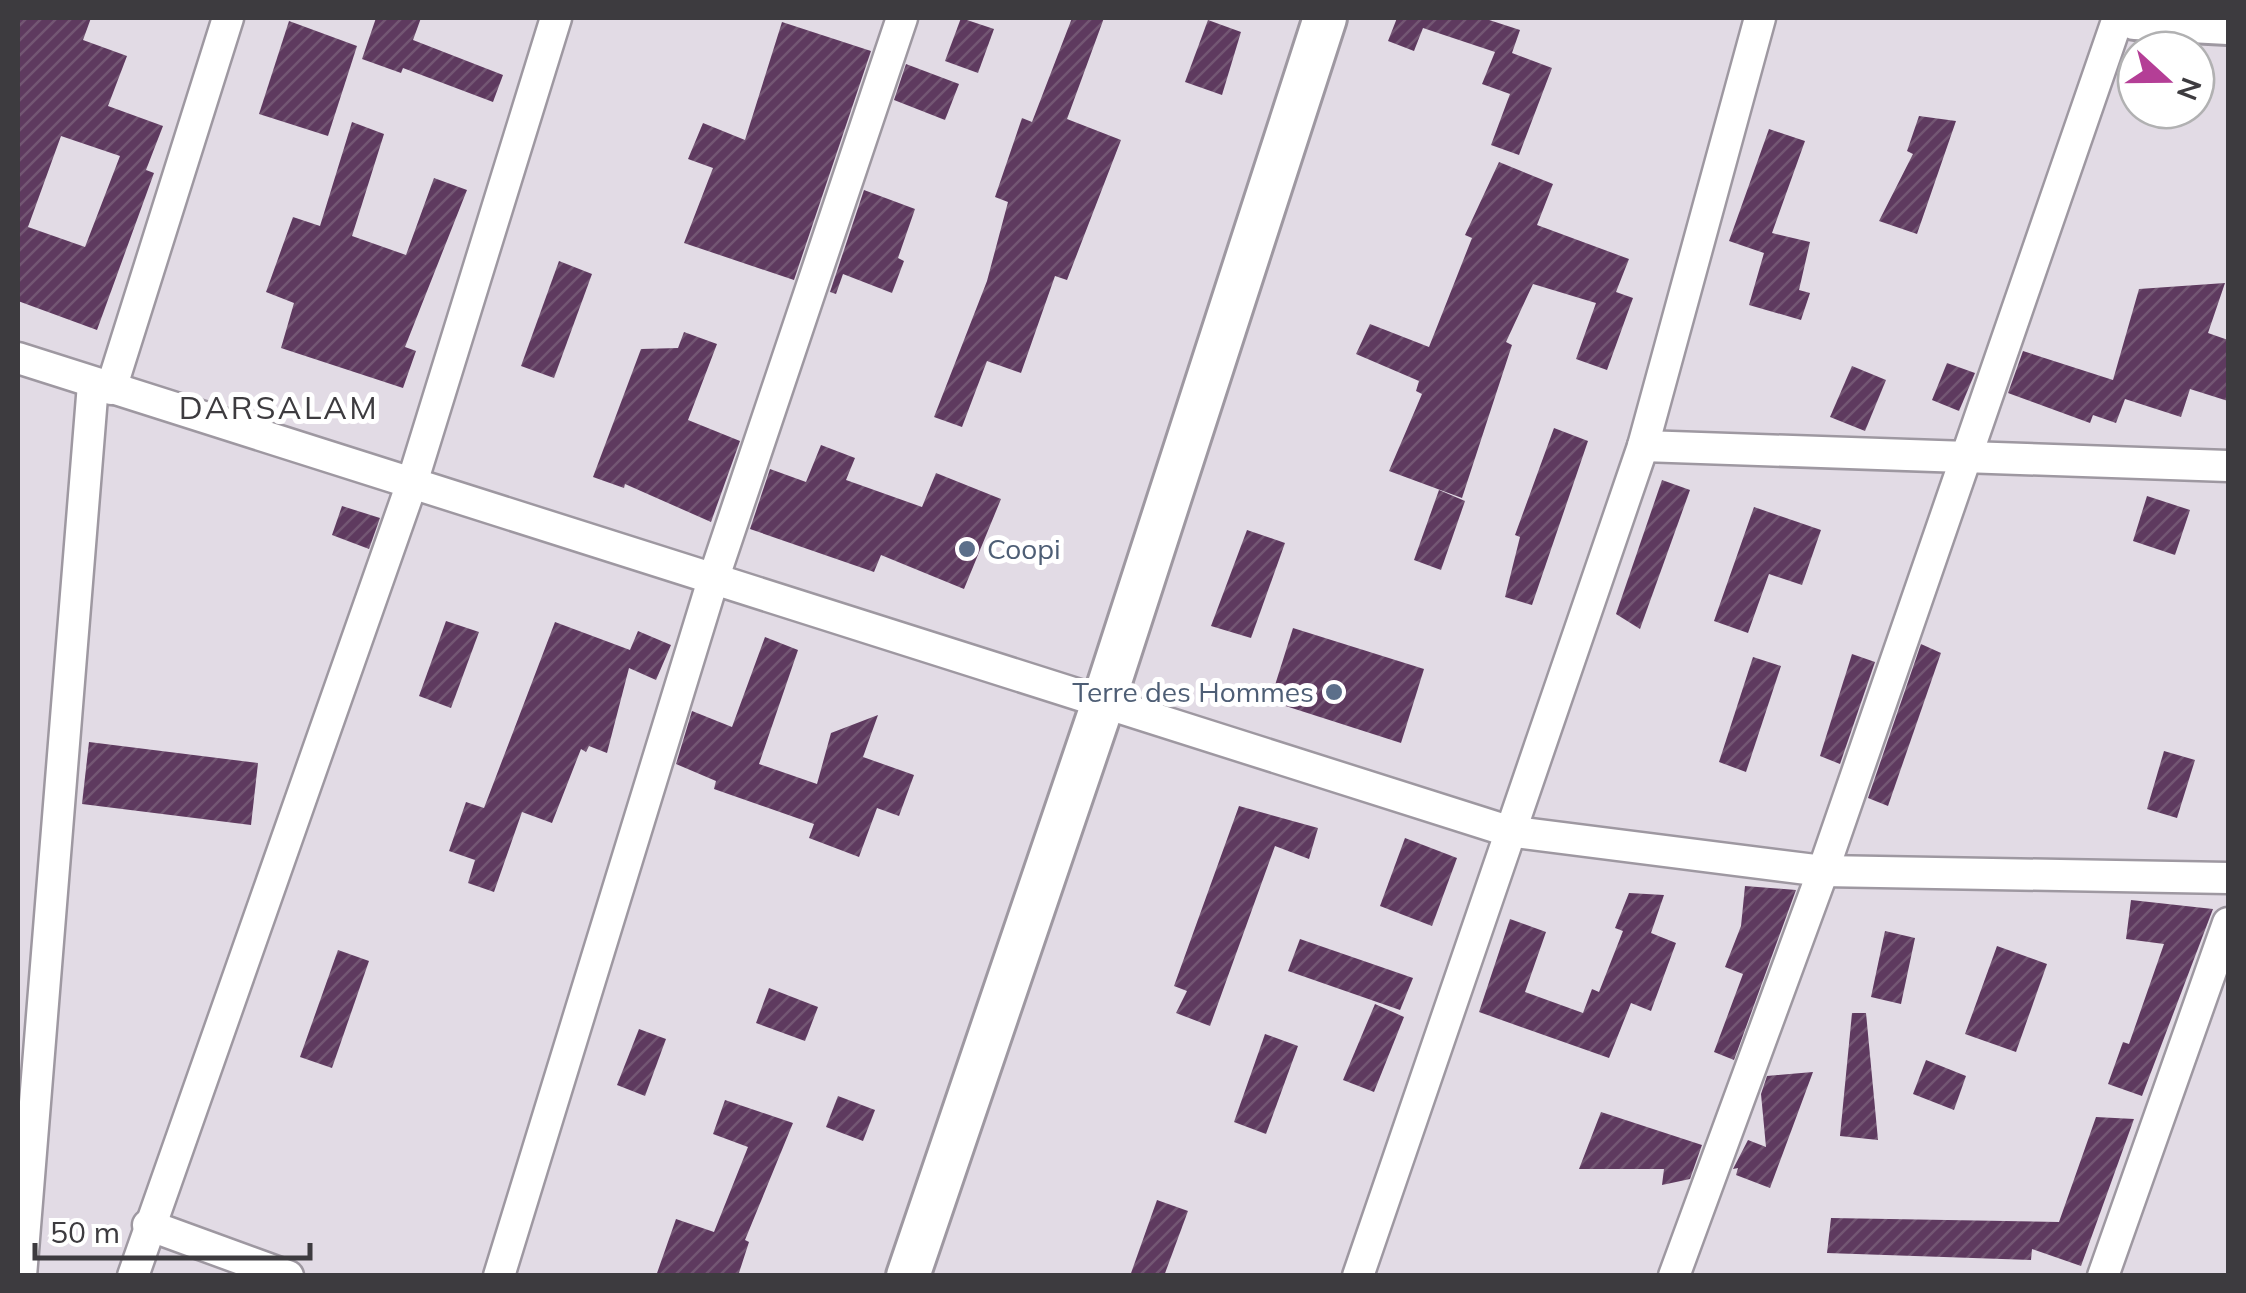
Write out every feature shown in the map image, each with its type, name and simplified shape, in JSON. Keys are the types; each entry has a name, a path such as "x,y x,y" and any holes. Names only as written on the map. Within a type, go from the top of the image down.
{"street":[{"path":"21,1276 102,387 228,18"},
{"path":"133,1276 412,483 556,18"},
{"path":"499,1276 714,580 902,18"},
{"path":"908,1276 1103,703 1325,18"},
{"path":"1358,1276 1642,446 1760,18"},
{"path":"1674,1276 1824,871 2118,18"},
{"path":"2136,18 2228,23"},
{"path":"18,358 1508,831 1824,871 2228,878"},
{"path":"1642,446 2228,466"},
{"path":"2104,1276 2228,923"},
{"path":"148,1225 288,1276"}],"building":[{"path":"18,18 91,18 83,40 127,56 108,106 163,126 146,170 154,173 97,330 18,301","holes":["61,136 120,156 85,247 28,227"]},
{"path":"376,18 421,18 413,40 503,75 493,102 403,68 401,73 362,59"},
{"path":"961,18 994,29 978,73 945,61"},
{"path":"1072,18 1104,18 1067,119 1121,140 1067,280 1055,276 1021,373 987,361 962,427 934,417 987,281 1008,202 995,197 1022,118 1032,122"},
{"path":"1397,18 1483,18 1520,30 1512,53 1552,68 1519,155 1491,145 1510,94 1482,84 1495,52 1423,28 1414,51 1388,41"},
{"path":"1208,20 1241,32 1222,95 1185,82"},
{"path":"289,21 357,46 328,136 259,114"},
{"path":"782,22 871,51 794,280 684,243 713,168 688,159 703,123 745,140"},
{"path":"906,64 959,84 945,120 894,100"},
{"path":"1919,116 1956,121 1917,234 1879,221 1913,154 1907,151"},
{"path":"352,122 384,134 352,236 406,255 434,178 467,190 405,347 416,351 403,388 281,348 294,303 266,292 293,217 320,226"},
{"path":"1769,129 1805,141 1772,233 1810,242 1799,290 1810,293 1801,320 1749,305 1764,253 1729,241"},
{"path":"1499,162 1553,184 1537,225 1629,259 1616,292 1633,298 1607,370 1576,359 1596,303 1533,284 1506,342 1512,345 1462,498 1389,471 1422,394 1416,391 1419,381 1356,354 1370,324 1429,347 1472,238 1465,235"},
{"path":"864,190 915,209 898,258 904,261 892,293 843,274 836,294 830,292"},
{"path":"559,261 592,274 554,378 521,366"},
{"path":"2225,283 2208,333 2228,340 2228,401 2190,389 2181,417 2125,399 2116,423 2093,415 2090,423 2008,393 2023,351 2113,380 2139,289"},
{"path":"684,332 717,344 688,420 740,441 711,522 625,484 624,488 593,477 641,349 678,348"},
{"path":"1947,363 1975,373 1959,411 1932,400"},
{"path":"1852,366 1886,380 1865,431 1830,417"},
{"path":"1554,428 1588,441 1532,605 1505,597 1520,537 1515,535"},
{"path":"821,445 855,458 846,480 922,507 936,473 1001,499 964,589 881,555 874,572 750,529 770,469 806,482"},
{"path":"1662,480 1690,490 1640,629 1616,614"},
{"path":"1439,490 1465,501 1441,570 1414,560"},
{"path":"2147,496 2190,510 2175,555 2133,541"},
{"path":"342,506 380,518 369,549 332,535"},
{"path":"1754,507 1821,530 1802,585 1769,574 1748,633 1714,621"},
{"path":"1247,530 1285,543 1251,638 1211,626"},
{"path":"446,621 479,632 451,708 419,696"},
{"path":"555,622 630,650 638,631 671,645 656,680 629,668 607,753 589,746 586,752 581,749 552,823 522,812 494,892 468,883 475,860 449,851 466,802 484,808"},
{"path":"1293,628 1424,669 1401,743 1270,701"},
{"path":"765,637 798,650 759,764 817,784 831,733 878,715 863,757 914,775 899,816 877,808 859,857 809,838 814,824 714,789 716,781 676,764 692,711 732,727"},
{"path":"1921,644 1941,653 1888,806 1868,798"},
{"path":"1852,654 1875,662 1840,764 1820,756"},
{"path":"1753,657 1781,666 1746,772 1719,762"},
{"path":"89,742 258,763 251,825 82,804"},
{"path":"2164,751 2195,760 2177,818 2147,809"},
{"path":"1239,806 1318,828 1309,859 1275,846 1210,1026 1176,1013 1187,991 1174,986"},
{"path":"1405,838 1457,858 1432,926 1380,906"},
{"path":"1745,886 1796,890 1734,1060 1714,1052 1743,974 1725,967 1741,926"},
{"path":"1629,893 1664,895 1651,933 1676,943 1651,1011 1631,1003 1609,1058 1479,1012 1510,919 1546,932 1525,992 1583,1013 1592,989 1599,992 1623,931 1615,928"},
{"path":"2131,900 2213,909 2142,1096 2108,1084 2123,1042 2129,1044 2164,944 2126,939"},
{"path":"1885,931 1915,938 1901,1004 1871,997"},
{"path":"1300,939 1413,978 1400,1010 1288,971"},
{"path":"1997,946 2047,964 2016,1052 1965,1034"},
{"path":"338,950 369,961 332,1068 300,1057"},
{"path":"769,988 818,1007 805,1041 756,1023"},
{"path":"1375,1004 1404,1017 1374,1092 1343,1080"},
{"path":"1852,1013 1866,1013 1878,1140 1840,1136"},
{"path":"639,1029 666,1039 645,1096 617,1085"},
{"path":"1265,1034 1298,1046 1266,1134 1234,1122"},
{"path":"1926,1060 1966,1076 1954,1110 1913,1094"},
{"path":"1813,1072 1770,1188 1736,1175 1738,1168 1733,1169 1748,1140 1766,1147 1761,1094 1767,1076"},
{"path":"838,1096 875,1110 863,1141 826,1127"},
{"path":"725,1100 793,1123 745,1240 749,1242 738,1276 656,1276 676,1219 714,1232 748,1147 713,1134"},
{"path":"1601,1112 1702,1145 1690,1179 1662,1185 1664,1169 1579,1169"},
{"path":"2096,1117 2134,1119 2081,1266 2032,1249 2031,1260 1827,1253 1831,1218 2059,1222"},
{"path":"1157,1200 1188,1211 1164,1276 1130,1276"}],"place":[{"name":"Coopi","path":"967,549"},
{"name":"Terre des Hommes","path":"1334,692"}],"district":[{"name":"DARSALAM","path":"279,408"}]}
